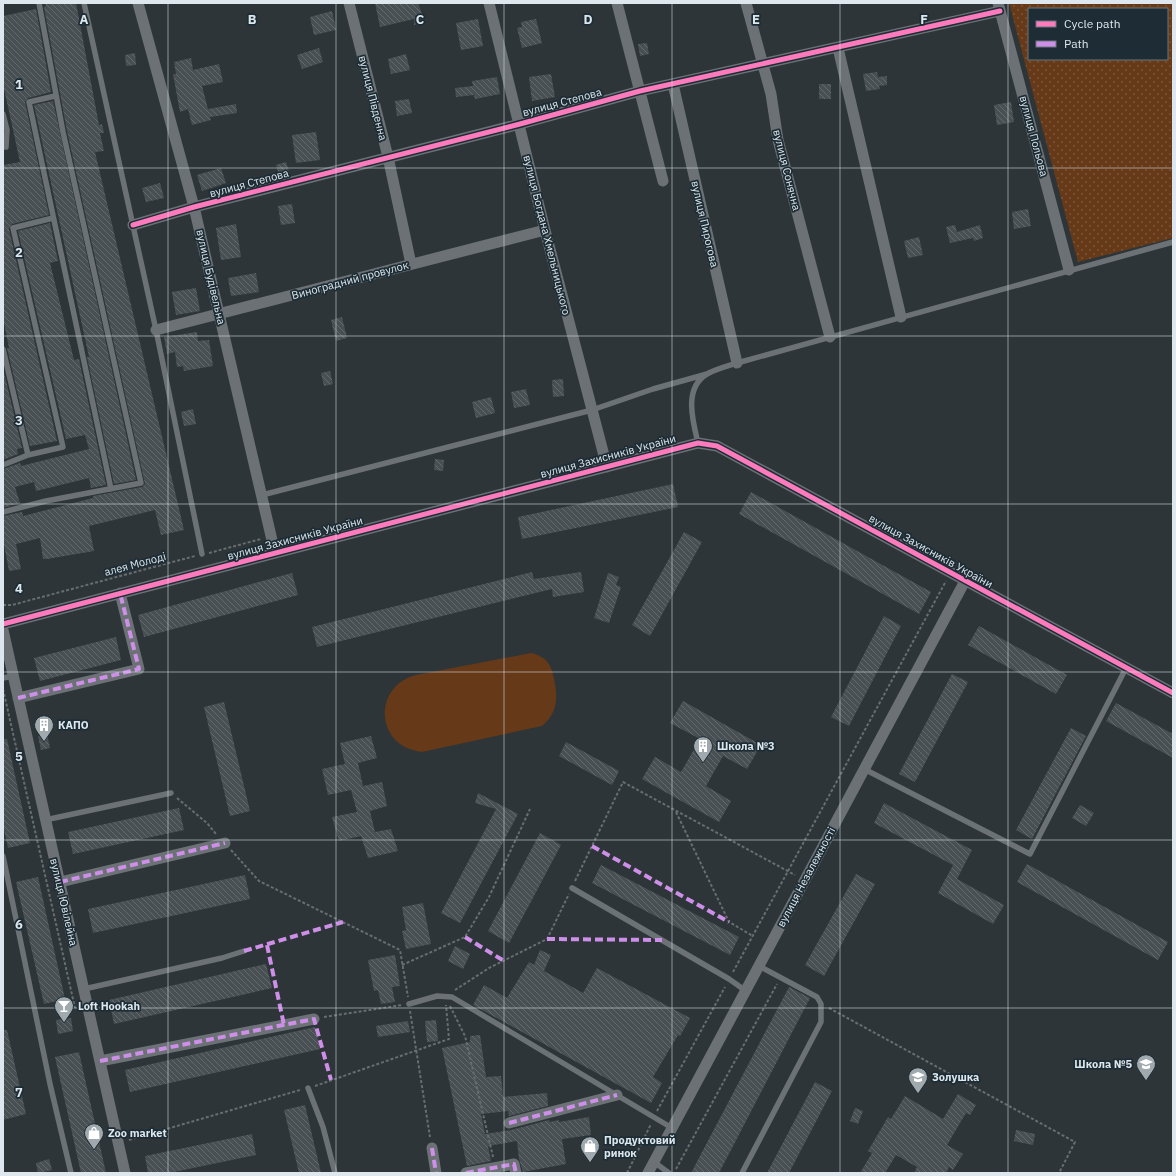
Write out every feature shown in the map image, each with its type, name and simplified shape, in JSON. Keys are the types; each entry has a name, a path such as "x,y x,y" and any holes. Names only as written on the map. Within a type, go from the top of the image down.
{"street":[{"name":"вулиця Будівельна","path":"138,3 194,207 275,553"},
{"name":"вулиця Південна","path":"349,3 388,157 411,264"},
{"name":"вулиця Богдана Хмельницького","path":"489,3 545,230 608,467"},
{"path":"617,3 663,181"},
{"name":"вулиця Сонячна","path":"746,3 771,94 778,140 830,337"},
{"name":"вулиця Степова","path":"133,226 194,207 520,124 640,91 838,48 999,7"},
{"name":"вулиця Польова","path":"999,7 1069,270"},
{"path":"838,48 901,317"},
{"name":"вулиця Пирогова","path":"673,84 737,363"},
{"name":"Виноградний провулок","path":"156,330 545,230"},
{"name":"вулиця Захисників України","path":"3,624 698,444 717,446 1173,693"},
{"name":"вулиця Незалежності","path":"648,1173 965,581"},
{"path":"18,698 138,669 120,593"},
{"name":"вулиця Ювілейна","path":"3,630 8,677 18,698 44,820 60,882 125,1173"},
{"path":"60,882 225,843"},
{"path":"100,1061 314,1019"},
{"path":"509,1123 617,1095"},
{"path":"432,1148 436,1173"},
{"path":"466,1173 514,1164 516,1173"}],"lane":[{"path":"3,512 46,501 140,483 56,96 39,3"},
{"path":"84,3 156,330 202,554"},
{"path":"56,96 29,102 111,489"},
{"path":"3,114 8,130 6,146 3,147"},
{"path":"3,465 28,455 63,446 13,228 53,218"},
{"path":"262,495 592,410 653,389 707,374 737,363 1173,242"},
{"path":"3,349 28,455"},
{"path":"698,444 690,409 695,387 707,374"},
{"path":"863,769 1030,854 1126,668"},
{"path":"44,820 171,793"},
{"path":"3,856 50,1084 71,1173"},
{"path":"572,888 729,979 746,991"},
{"path":"84,989 222,958 244,951"},
{"path":"742,1173 821,1022 821,1004 817,997 759,966"},
{"path":"409,1004 437,996 445,996 457,1000 672,1128"},
{"path":"308,1088 323,1127 335,1173"},
{"path":"654,1162 669,1173"}],"path":[{"path":"627,1173 654,1117 951,573"},
{"path":"3,689 76,1012"},
{"path":"495,1167 465,1036 445,996 490,968 547,939 623,782 805,881"},
{"path":"171,793 207,823 259,881 400,950 432,1148"},
{"path":"402,965 465,937 489,897 530,809"},
{"path":"676,811 729,922 753,936"},
{"path":"674,1173 780,977"},
{"path":"314,1019 409,1004"},
{"path":"821,1004 1075,1142 1059,1173"}],"shaded area":[{"path":"1009,3 1173,3 1173,238 1078,262"},
{"path":"531,653 546,660 553,673 555,684 555,707 550,717 542,726 422,752 407,748 395,740 388,729 385,716 386,704 391,692 401,682 416,675"}],"building":[{"path":"45,3 76,3 99,125 102,124 104,133 100,133 104,151 95,152 184,530 161,535 155,510 89,526 94,551 43,559 40,538 16,544 21,569 9,571 3,539 3,516 22,512 23,516 93,498 93,496 142,487 145,484 67,131 44,7 46,6"},
{"path":"375,3 418,3 425,22 414,25 414,19 380,27"},
{"path":"36,9 51,92 28,98 25,102 49,215 12,224 9,229 57,441 30,446 7,348 9,348 3,318 3,165 20,162 3,84 3,16"},
{"path":"332,11 336,30 314,35 310,17"},
{"path":"478,19 483,46 461,50 456,23"},
{"path":"536,19 542,43 522,48 517,28 522,27 521,22"},
{"path":"647,43 649,54 640,56 638,44"},
{"path":"319,48 323,62 302,69 297,55"},
{"path":"135,53 136,65 126,66 125,55"},
{"path":"406,54 410,70 391,74 388,59"},
{"path":"191,58 193,70 219,64 223,82 202,86 208,109 236,104 237,113 210,117 211,120 192,125 188,109 180,112 173,74 176,74 174,62"},
{"path":"877,72 878,77 887,76 887,85 879,86 880,89 866,91 863,74"},
{"path":"551,74 555,97 532,101 529,77"},
{"path":"497,77 500,94 475,99 474,95 456,97 455,88 473,86 472,81"},
{"path":"819,84 831,84 831,99 819,99"},
{"path":"409,99 412,113 397,116 395,101"},
{"path":"53,101 136,480 114,484 87,357 89,357 34,105"},
{"path":"1011,102 1014,122 997,125 994,105"},
{"path":"316,132 320,160 296,163 292,135"},
{"path":"286,162 290,175 280,178 276,165"},
{"path":"221,168 226,183 202,191 197,175"},
{"path":"160,183 164,198 146,202 142,188"},
{"path":"292,204 295,223 281,225 278,206"},
{"path":"1028,209 1031,226 1014,229 1012,212"},
{"path":"50,223 58,261 50,263 74,360 79,359 106,485 91,488 89,478 36,491 34,482 15,487 20,503 3,508 3,469 20,463 21,466 89,449 85,435 66,439 18,231"},
{"path":"236,224 241,257 221,260 216,228"},
{"path":"955,225 957,232 980,225 983,238 974,241 973,238 950,243 946,227"},
{"path":"919,237 923,255 908,258 904,241"},
{"path":"256,273 259,292 231,296 228,278"},
{"path":"196,288 200,311 176,315 172,292"},
{"path":"342,317 347,338 336,341 331,320"},
{"path":"197,332 198,341 209,340 213,366 184,371 183,366 177,367 175,352 167,354 164,337"},
{"path":"3,368 22,448 17,449 18,454 3,460"},
{"path":"330,371 333,384 324,386 321,373"},
{"path":"563,379 564,396 553,397 552,380"},
{"path":"526,389 530,405 514,408 511,392"},
{"path":"491,397 495,413 476,418 472,402"},
{"path":"193,409 196,424 184,426 181,412"},
{"path":"435,459 444,460 443,471 434,470"},
{"path":"673,484 678,507 522,539 518,517"},
{"path":"751,492 931,592 919,614 739,514"},
{"path":"684,532 702,542 650,636 632,625"},
{"path":"532,572 534,579 581,572 584,592 553,597 552,589 317,647 312,627"},
{"path":"292,573 298,595 144,637 138,615"},
{"path":"608,573 619,577 616,585 621,587 609,623 594,618"},
{"path":"884,616 901,626 849,726 831,717"},
{"path":"979,626 1067,675 1056,694 968,645"},
{"path":"116,637 121,660 40,681 34,658"},
{"path":"952,674 968,682 915,782 899,774"},
{"name":"Школа №3","path":"683,701 761,745 747,769 723,756 706,786 731,801 719,822 642,779 655,757 681,772 700,739 670,723"},
{"path":"224,702 250,811 230,816 204,707"},
{"path":"1116,703 1173,734 1173,758 1106,721"},
{"path":"1071,728 1086,736 1032,839 1016,830"},
{"name":"КАПО","path":"47,734 50,748 41,750 38,736"},
{"path":"371,736 377,758 358,763 363,786 382,782 387,806 370,811 375,832 391,829 398,851 368,858 361,836 339,841 332,817 357,812 351,790 328,795 322,769 345,764 340,743"},
{"path":"3,739 7,739 30,843 8,848 3,825"},
{"path":"566,742 619,771 612,785 559,756"},
{"path":"478,793 518,814 460,923 441,913 496,809 475,803"},
{"path":"884,803 972,850 957,879 1004,905 993,924 938,893 953,865 874,823"},
{"path":"1080,805 1094,813 1086,826 1072,818"},
{"path":"179,808 184,830 73,854 68,832"},
{"path":"540,833 561,845 509,943 488,931"},
{"path":"1027,864 1168,942 1158,960 1017,882"},
{"path":"601,865 739,937 730,955 592,883"},
{"path":"856,874 875,884 824,976 805,965"},
{"path":"245,875 250,899 93,933 88,909"},
{"path":"38,877 65,999 44,1004 16,882"},
{"path":"423,903 431,944 406,949 402,931 406,930 402,907"},
{"path":"455,946 470,954 463,969 448,961"},
{"path":"540,950 551,955 544,971 583,993 597,968 690,1018 653,1077 662,1083 651,1103 473,1005 484,985 507,998 529,962 534,965"},
{"path":"395,955 400,986 392,987 395,1002 381,1004 378,990 374,991 368,960"},
{"path":"266,964 272,988 114,1024 109,1000"},
{"path":"789,987 810,998 719,1173 691,1173"},
{"path":"71,1018 73,1031 58,1034 56,1020"},
{"path":"436,1020 438,1041 427,1042 425,1021"},
{"path":"408,1021 410,1032 378,1037 376,1026"},
{"path":"315,1027 320,1049 130,1092 125,1070"},
{"path":"3,1030 7,1030 26,1114 3,1120"},
{"path":"480,1035 486,1077 501,1076 503,1097 547,1093 548,1106 509,1116 508,1111 481,1114 485,1134 511,1130 549,1120 550,1122 559,1120 559,1122 589,1117 591,1135 562,1139 566,1164 523,1172 519,1159 517,1141 488,1146 491,1161 467,1166 442,1048 470,1042 470,1036"},
{"path":"79,1052 106,1173 81,1173 55,1057"},
{"path":"815,1082 832,1091 789,1173 767,1173"},
{"path":"958,1094 976,1105 970,1115 966,1113 947,1145 963,1154 953,1170 949,1167 946,1173 914,1173 917,1167 896,1155 885,1173 860,1173 872,1153 868,1151 888,1117 891,1119 905,1096 943,1119"},
{"path":"305,1105 321,1173 299,1173 284,1110"},
{"path":"855,1108 863,1111 858,1124 850,1121"},
{"path":"1016,1130 1035,1134 1033,1145 1014,1141"},
{"path":"252,1134 256,1155 169,1173 148,1173 145,1156"},
{"path":"49,1159 52,1170 38,1173 36,1163"}],"marked path":[{"path":"18,698 139,669 120,593"},
{"path":"60,882 225,843"},
{"path":"592,846 729,922"},
{"path":"244,951 343,922"},
{"path":"465,937 504,961"},
{"path":"547,939 662,940"},
{"path":"267,945 284,1025"},
{"path":"100,1061 314,1019 331,1080"},
{"path":"509,1123 617,1095"},
{"path":"432,1148 436,1173"},
{"path":"466,1173 514,1164 516,1173"}],"cycle path":[{"path":"133,225 194,207 520,124 640,91 1000,11"},
{"path":"3,624 698,443 717,446 1173,693"}],"place":[{"name":"КАПО","path":"44,742"},
{"name":"Школа №3","path":"703,763"},
{"name":"Loft Hookah","path":"64,1023"},
{"name":"Школа №5","path":"1146,1081"},
{"name":"Золушка","path":"918,1094"},
{"name":"Zoo market","path":"94,1150"},
{"name":"Продуктовий ринок","path":"590,1163"}]}
